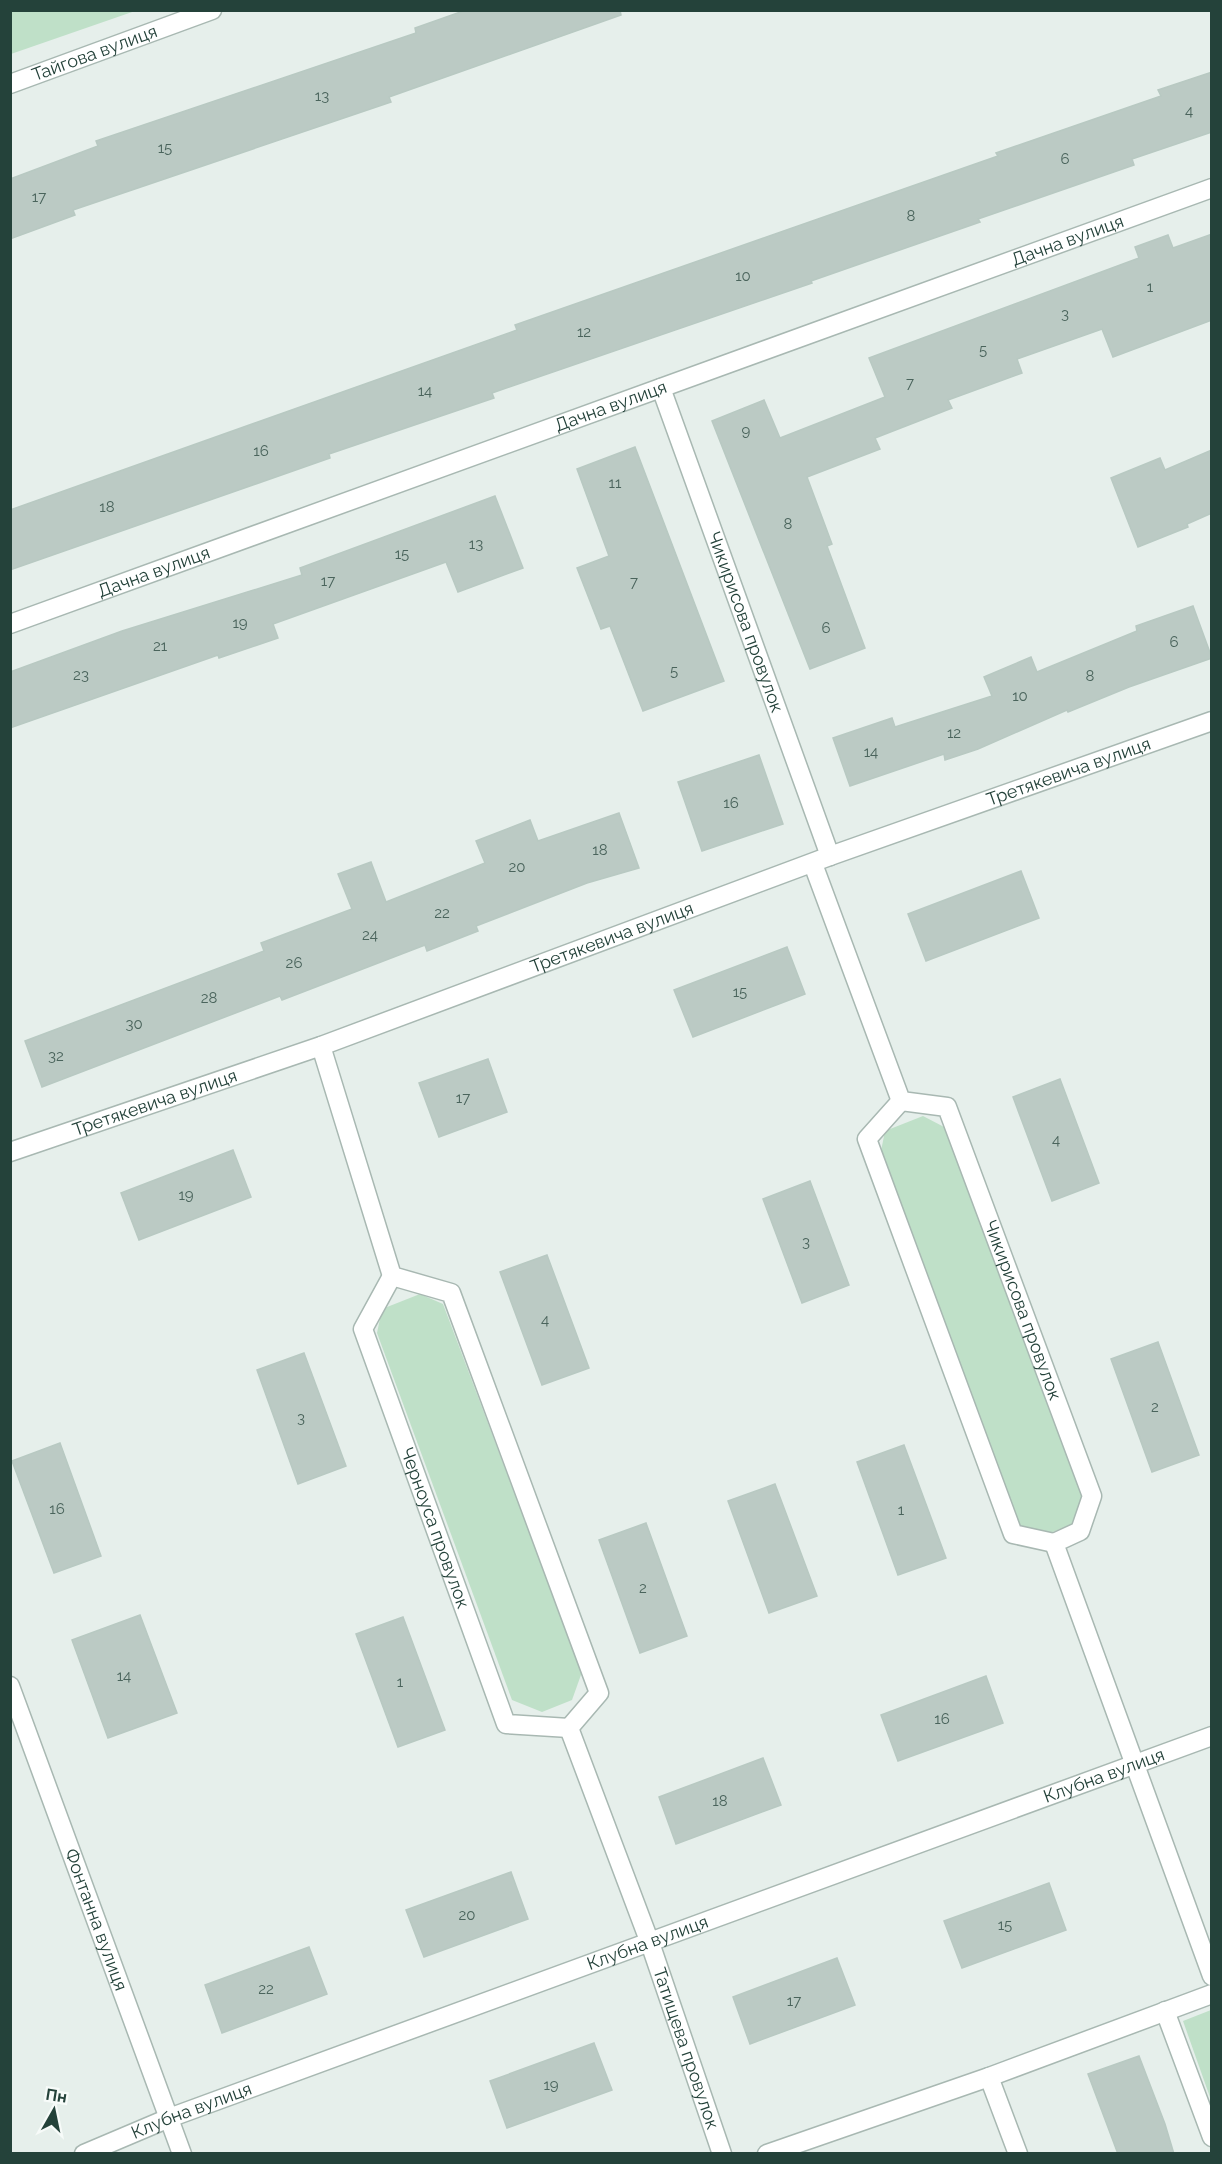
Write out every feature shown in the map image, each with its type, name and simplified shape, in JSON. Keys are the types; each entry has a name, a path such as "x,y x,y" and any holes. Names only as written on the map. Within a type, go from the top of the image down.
{"street":[{"name":"Тайгова вулиця","path":"10,84 212,10"},
{"name":"Дачна вулиця","path":"10,624 1212,188"},
{"name":"Чикирисова провулок","path":"661,388 830,856"},
{"name":"Третякевича вулиця","path":"10,1152 321,1046 830,856 1212,721"},
{"path":"813,864 901,1101 867,1140 1012,1534 1054,1543 1133,1765 1212,1976"},
{"path":"321,1046 392,1276 451,1293 599,1692 569,1728 650,1943"},
{"name":"Чикирисова провулок","path":"901,1101 947,1107 1092,1496 1080,1531 1054,1543"},
{"name":"Черноуса провулок","path":"392,1276 363,1329 506,1724 569,1728"},
{"name":"Фонтанна вулиця","path":"10,1686 182,2154"},
{"name":"Клубна вулиця","path":"84,2154 169,2118 1212,1737"},
{"name":"Татищева провулок","path":"650,1943 722,2154"},
{"path":"767,2154 989,2077 1212,1994"},
{"path":"1165,2011 1212,2137"},
{"path":"989,2077 1018,2154"}],"green space":[{"path":"11,10 135,10 135,11 11,54"},
{"path":"923,1116 946,1128 1086,1495 1076,1523 1045,1535 1015,1523 880,1156 885,1131"},
{"path":"420,1294 443,1304 582,1672 572,1700 542,1712 512,1700 377,1333 382,1309"},
{"path":"1212,2010 1211,2100 1183,2021"}],"building":[{"path":"466,10 620,10 621,15 389,97 391,102 73,210 75,215 10,239 10,179 98,146 96,141 416,33 415,28"},
{"path":"1212,72 1212,132 1132,159 1134,165 978,219 980,222 811,281 812,283 492,393 494,398 329,454 330,458 10,570 10,510 517,330 515,325 998,156 996,153 1161,96 1158,90"},
{"path":"1212,234 1212,320 1113,357 1102,329 1017,359 1022,373 948,400 952,408 875,438 880,449 807,477 832,544 827,546 865,648 810,669 712,421 764,400 780,438 885,397 869,358 1139,258 1135,247 1168,235 1173,248"},
{"path":"635,447 724,681 643,711 610,626 601,629 577,568 609,556 577,469"},
{"path":"1212,450 1212,513 1187,524 1188,527 1138,547 1111,478 1160,458 1165,470"},
{"path":"495,496 523,568 458,592 446,562 273,624 278,638 219,658 218,655 10,728 10,672 122,631 302,575 300,568"},
{"path":"1193,606 1212,658 1129,687 1068,712 1067,710 978,749 945,760 944,754 850,786 833,738 892,718 895,727 992,696 984,677 1031,657 1037,672 1137,631 1136,626"},
{"path":"759,755 783,824 702,851 678,782"},
{"path":"619,813 639,868 587,883 476,926 478,931 427,951 425,945 282,1000 280,996 42,1087 25,1041 264,951 261,943 352,909 338,874 371,862 386,902 485,863 476,841 530,820 538,841"},
{"path":"1021,871 1039,918 926,961 908,914"},
{"path":"787,947 805,994 693,1037 674,990"},
{"path":"488,1059 507,1112 439,1137 419,1083"},
{"path":"1060,1079 1099,1183 1052,1201 1013,1097"},
{"path":"233,1150 251,1197 139,1240 121,1193"},
{"path":"810,1181 849,1285 802,1303 763,1199"},
{"path":"547,1255 589,1368 542,1385 500,1272"},
{"path":"1158,1342 1199,1455 1152,1472 1111,1359"},
{"path":"304,1353 346,1466 298,1484 257,1370"},
{"path":"60,1443 101,1556 54,1573 12,1461"},
{"path":"904,1445 946,1558 898,1575 857,1462"},
{"path":"775,1484 817,1596 769,1613 728,1501"},
{"path":"646,1523 687,1636 640,1653 599,1540"},
{"path":"140,1615 177,1713 108,1738 72,1640"},
{"path":"403,1617 445,1730 398,1747 356,1634"},
{"path":"986,1676 1003,1723 898,1761 881,1715"},
{"path":"763,1758 781,1805 676,1844 659,1797"},
{"path":"511,1872 528,1919 424,1957 406,1910"},
{"path":"1049,1883 1066,1930 962,1968 944,1921"},
{"path":"309,1947 327,1994 222,2033 205,1985"},
{"path":"837,1958 855,2005 750,2044 733,1997"},
{"path":"594,2043 612,2090 507,2128 490,2081"},
{"path":"1139,2056 1174,2154 1118,2154 1088,2074"}]}
